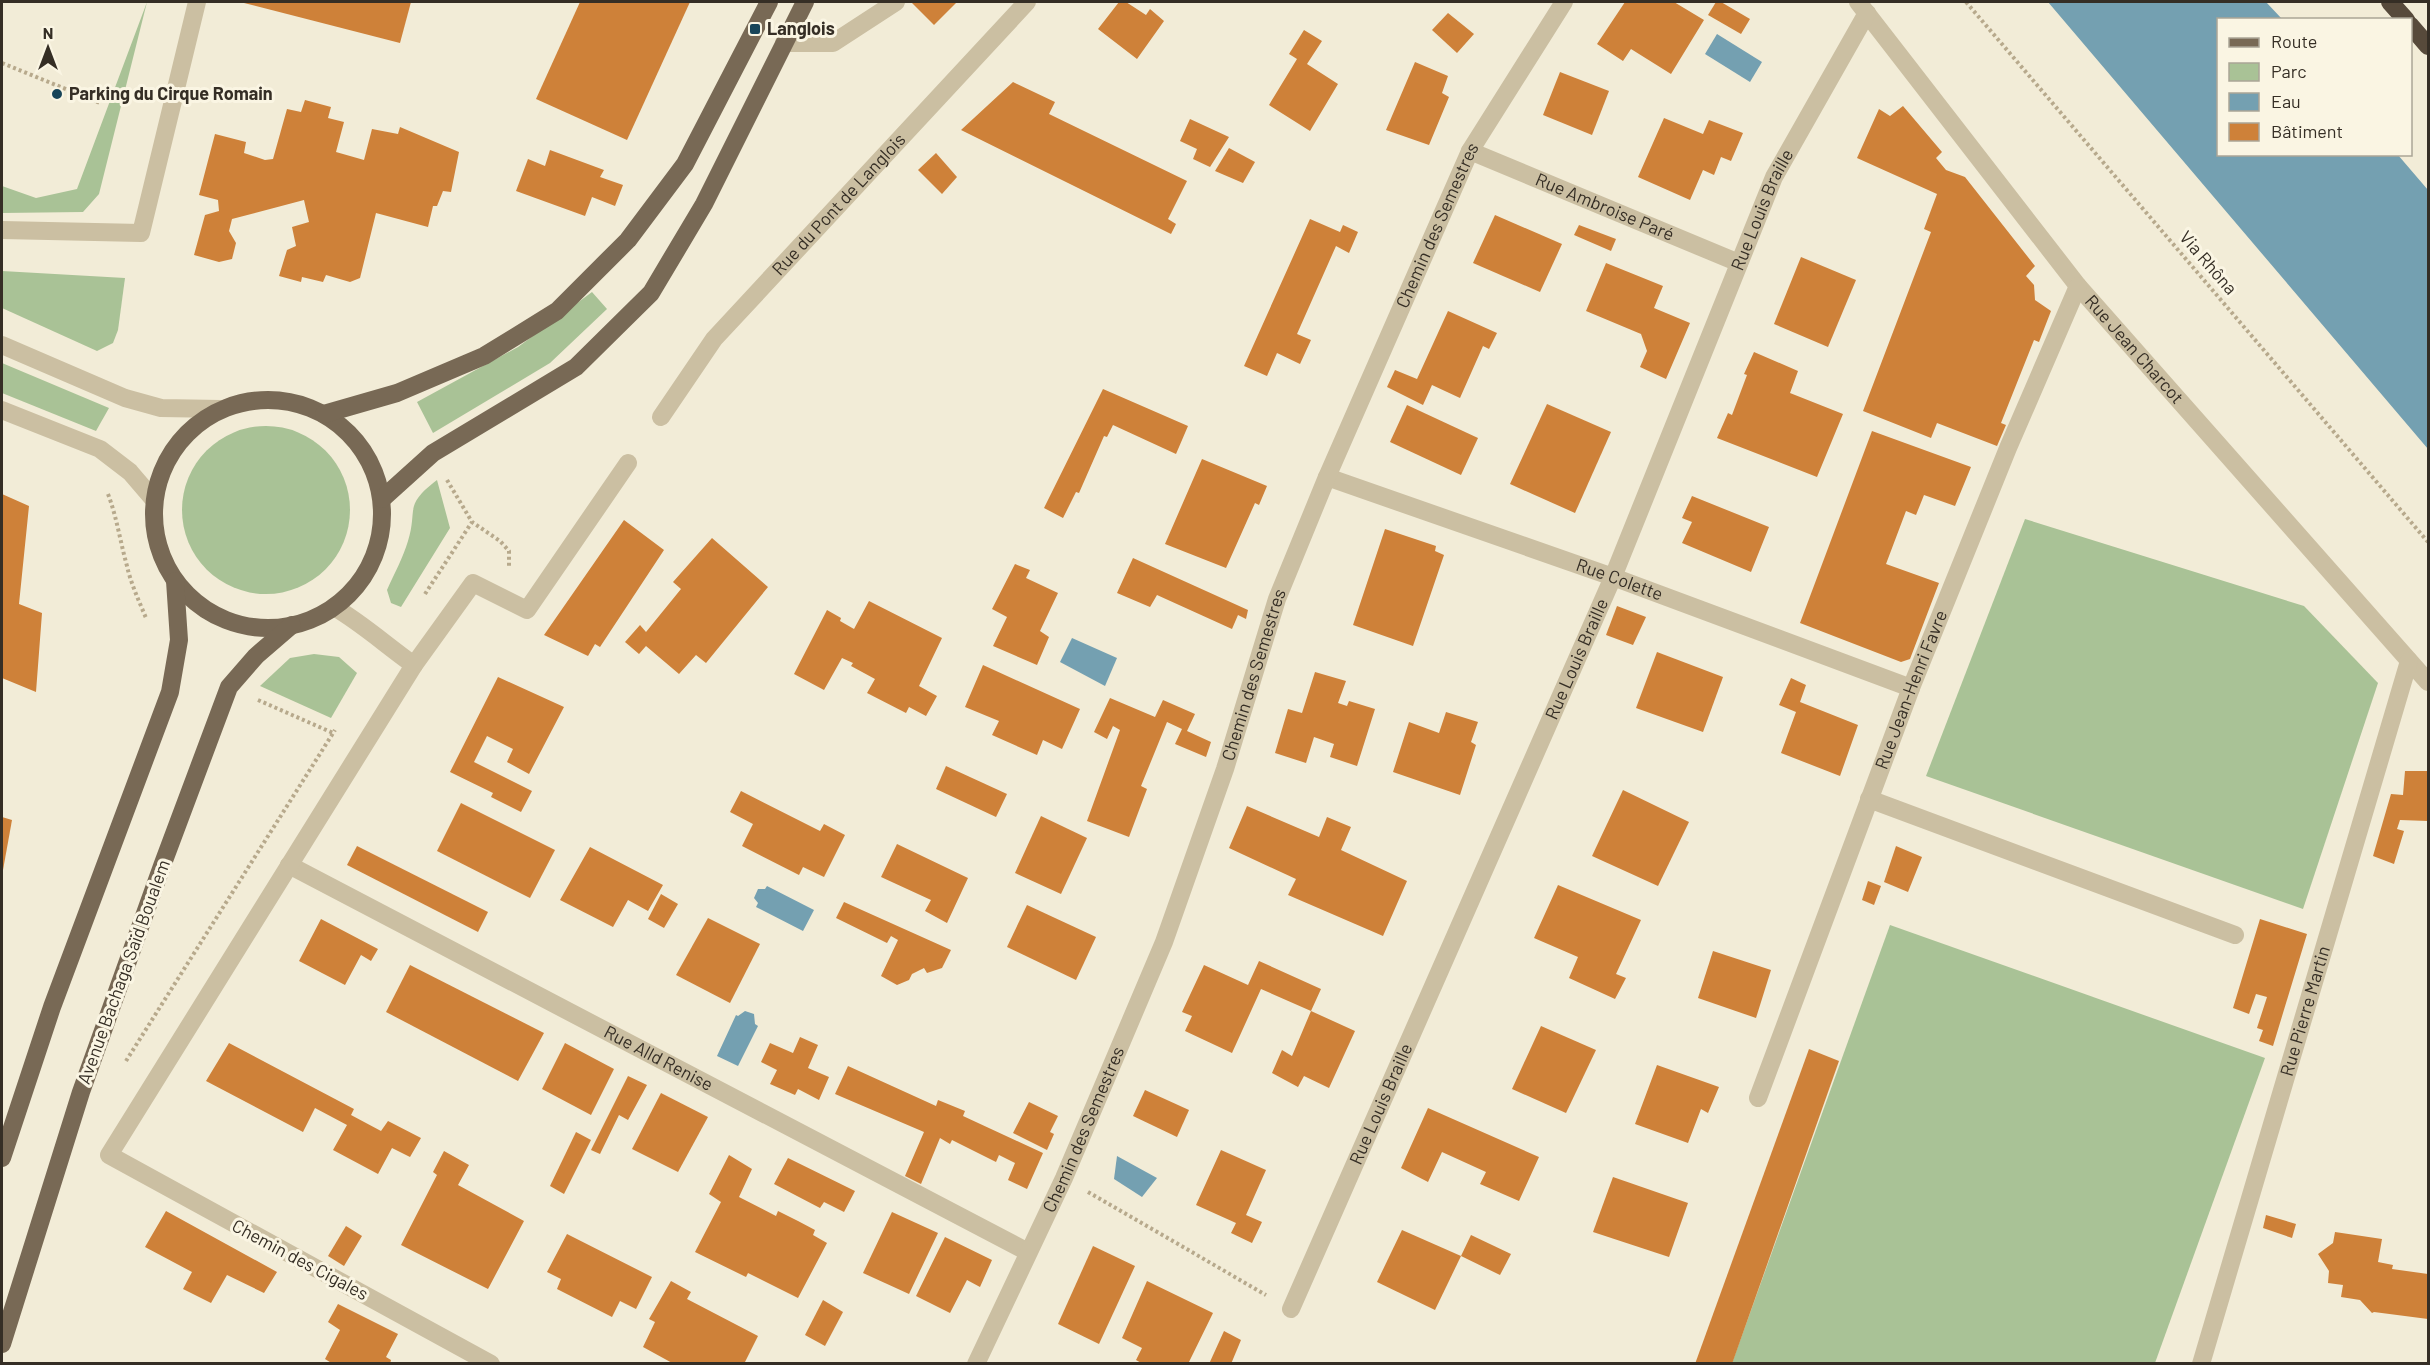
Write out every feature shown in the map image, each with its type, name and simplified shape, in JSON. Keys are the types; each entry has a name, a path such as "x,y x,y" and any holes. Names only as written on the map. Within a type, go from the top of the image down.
{"highway":[{"path":"2390,2 2404,18"},
{"path":"2412,27 2428,46"}],"main road":[{"path":"324,414 397,393 484,356 557,310 627,240 685,164 769,2"},
{"path":"382,500 433,453 576,367 651,293 704,204 805,2"},
{"path":"255,400 291,402 324,414 352,436 366,456 372,465 382,500 382,530 373,560 357,586 334,607 314,618 292,625 259,627 227,620 198,604 175,581 161,556 154,528 154,500 161,472 176,446 196,425 221,409 255,400"},
{"path":"2,1158 52,1007 170,692 179,640 175,581"},
{"name":"Avenue Bachaga Saïd Boualem","path":"2,1344 85,1080 162,866 230,687 256,656 292,625"}],"street":[{"path":"2,230 141,233 197,2"},
{"path":"784,43 833,43 896,2"},
{"name":"Rue du Pont de Langlois","path":"661,417 714,339 1027,2"},
{"name":"Chemin des Semestres","path":"976,1364 1064,1178 1164,942 1225,769 1277,599 1326,477 1470,151 1564,2"},
{"name":"Rue Louis Braille","path":"1291,1309 1613,577 1774,177 1863,7"},
{"name":"Rue Jean Charcot","path":"1863,7 2078,286 2428,682"},
{"name":"Rue Ambroise Paré","path":"1470,151 1739,263"},
{"name":"Rue Jean-Henri Favre","path":"1758,1098 1911,688 2008,448 2078,286"},
{"path":"2,345 125,398 161,408 221,409"},
{"path":"2,410 100,449 130,472 154,500"},
{"path":"290,866 414,665 473,583 527,610 627,463"},
{"name":"Rue Colette","path":"1326,477 1613,577 1911,688"},
{"path":"334,607 361,623 414,665"},
{"name":"Rue Pierre Martin","path":"2201,1364 2409,661"},
{"path":"1869,799 2235,935"},
{"name":"Chemin des Cigales","path":"290,866 110,1155 492,1364"},
{"name":"Rue Alld Renise","path":"290,866 1028,1252"}],"path":[{"name":"Via Rhôna","path":"1966,2 2428,542"},
{"path":"2,63 100,103"},
{"path":"101,486 108,493 117,517 128,570 149,627"},
{"path":"457,500 472,522 509,551 508,568 495,595"},
{"path":"421,600 472,522"},
{"path":"123,1064 340,724"},
{"path":"1064,1178 1291,1309"}],"green space":[{"path":"147,2 99,194 83,212 2,213 2,186 36,198 77,189"},
{"path":"2,271 125,278 118,330 113,343 97,351 2,308"},
{"path":"592,292 607,309 550,363 433,433 417,402 518,347"},
{"path":"2,363 109,408 96,431 2,393"},
{"path":"266,426 298,432 313,440 325,451 336,463 344,478 350,510 344,542 336,557 325,569 313,580 298,588 266,594 234,588 219,580 207,569 196,557 188,542 182,510 188,478 196,463 207,451 219,440 234,432"},
{"path":"437,480 450,528 401,607 391,603 387,590 406,547 416,502"},
{"path":"2025,519 2304,606 2378,683 2303,909 1926,776"},
{"path":"314,654 339,657 357,673 331,718 260,686 290,658"},
{"path":"1890,925 2265,1058 2155,1363 1732,1363"}],"water":[{"path":"2048,2 2266,2 2281,18 2217,18 2217,156 2399,156 2428,190 2428,449"},
{"path":"1717,34 1762,62 1750,82 1705,54"},
{"path":"1072,638 1117,658 1105,686 1060,662"},
{"path":"767,886 814,910 803,931 756,907 758,903 754,898 758,889 765,889"},
{"path":"745,1011 754,1014 755,1024 758,1026 738,1066 717,1056 736,1015"},
{"path":"1117,1156 1157,1178 1142,1197 1114,1179"}],"building":[{"path":"240,2 411,2 400,43"},
{"path":"580,2 690,2 627,140 536,99"},
{"path":"911,2 957,2 934,25"},
{"path":"1119,2 1126,2 1146,15 1150,9 1164,21 1137,59 1098,29"},
{"path":"1625,2 1674,2 1704,20 1671,74 1631,49 1623,61 1597,44"},
{"path":"1716,2 1721,2 1750,19 1741,34 1708,15"},
{"path":"1448,13 1474,34 1457,53 1432,30"},
{"path":"1304,30 1322,41 1307,64 1338,84 1310,131 1269,105 1297,59 1289,54"},
{"path":"1415,62 1448,76 1442,93 1449,97 1429,145 1386,130"},
{"path":"1560,72 1609,91 1592,135 1543,115"},
{"path":"1013,82 1055,102 1049,114 1187,181 1168,219 1176,224 1171,234 961,130"},
{"path":"305,100 331,107 328,118 344,122 336,152 364,160 372,129 398,134 400,127 459,152 451,192 443,191 437,206 433,206 428,227 376,213 360,278 350,282 326,275 323,282 302,277 301,282 279,276 287,250 296,246 292,227 309,222 304,200 232,219 229,231 236,243 232,259 219,262 194,255 205,215 219,211 218,200 199,195 215,134 246,142 244,153 265,160 273,159 287,109 301,112"},
{"path":"1903,106 1942,152 1936,158 1946,170 1965,177 2035,266 2026,276 2034,285 2035,300 2051,311 2039,342 2034,340 2001,423 2006,425 1997,446 1937,423 1931,438 1863,411 1931,232 1924,229 1937,194 1857,158 1879,109 1890,116"},
{"path":"1664,118 1703,134 1709,120 1743,133 1731,161 1721,157 1714,175 1703,170 1690,200 1638,177"},
{"path":"1190,119 1229,137 1210,167 1193,159 1197,149 1180,141"},
{"path":"1229,148 1255,162 1243,183 1215,171"},
{"path":"550,150 604,170 600,177 623,185 615,206 592,197 585,216 516,191 528,159 545,166"},
{"path":"936,153 957,177 942,194 918,170"},
{"path":"1495,215 1562,244 1540,292 1473,263"},
{"path":"1310,219 1340,232 1343,225 1358,232 1349,253 1336,246 1297,334 1311,340 1300,364 1277,353 1267,376 1244,366"},
{"path":"1579,225 1616,239 1611,251 1574,235"},
{"path":"1801,257 1856,280 1828,347 1774,324"},
{"path":"1606,263 1663,286 1654,308 1690,323 1666,379 1640,367 1647,351 1641,334 1586,311"},
{"path":"1448,311 1497,333 1489,349 1483,346 1460,398 1432,385 1423,405 1387,387 1395,370 1417,379"},
{"path":"1754,352 1798,371 1790,393 1843,414 1817,477 1717,438 1728,413 1732,415 1747,375 1744,374"},
{"path":"1103,389 1188,426 1176,454 1113,425 1107,437 1104,436 1079,493 1076,492 1063,518 1044,508"},
{"path":"1547,404 1611,432 1575,513 1510,484"},
{"path":"1407,405 1478,438 1461,475 1390,442"},
{"path":"1872,431 1971,467 1955,506 1924,495 1916,515 1906,511 1886,564 1939,583 1910,659 1901,662 1800,623"},
{"path":"1202,459 1267,486 1259,505 1255,503 1226,568 1165,544"},
{"path":"2,494 29,506 19,604 42,613 36,692 2,678"},
{"path":"1692,496 1769,527 1751,572 1682,543 1692,522 1682,518"},
{"path":"624,520 664,550 600,647 595,644 588,656 544,635"},
{"path":"1385,529 1436,546 1435,551 1444,555 1413,646 1353,625"},
{"path":"712,538 768,587 706,663 696,655 679,674 646,646 639,654 625,642 640,625 646,632 681,589 673,582"},
{"path":"1133,558 1248,610 1246,619 1238,615 1232,629 1157,595 1150,607 1117,593"},
{"path":"1015,564 1030,570 1026,578 1058,593 1040,631 1049,637 1037,665 993,646 1007,617 992,609"},
{"path":"869,601 942,638 919,686 937,696 926,716 909,707 906,713 867,693 875,679 851,666 853,663 842,658 824,690 794,674 827,610 854,629"},
{"path":"1617,606 1646,617 1633,645 1606,635"},
{"path":"1657,652 1723,677 1703,732 1636,708"},
{"path":"983,665 1080,709 1062,749 1043,740 1037,755 992,735 999,721 965,707"},
{"path":"1315,672 1346,681 1338,703 1347,706 1349,701 1375,709 1357,766 1330,757 1334,744 1314,737 1306,763 1275,753 1288,709 1302,713"},
{"path":"498,677 564,707 529,774 507,762 513,749 487,736 474,762 532,791 521,812 491,797 493,793 450,772"},
{"path":"1791,678 1806,685 1800,702 1858,725 1840,776 1781,753 1796,712 1779,705"},
{"path":"1110,698 1155,717 1163,700 1195,714 1187,731 1211,742 1206,757 1175,744 1182,729 1167,722 1141,786 1147,789 1129,837 1087,821 1120,730 1113,726 1107,739 1094,732"},
{"path":"1446,712 1478,722 1471,742 1476,745 1460,795 1393,772 1409,722 1439,733"},
{"path":"946,766 1007,794 996,817 936,789"},
{"path":"2405,771 2428,771 2428,821 2400,820 2397,829 2404,831 2394,864 2373,856 2391,794 2403,795"},
{"path":"1623,790 1689,822 1658,886 1592,856"},
{"path":"741,791 820,831 824,824 845,835 824,877 803,867 799,875 742,846 753,824 730,812"},
{"path":"461,803 555,850 530,898 437,851"},
{"path":"1247,806 1319,837 1327,817 1351,827 1341,850 1407,881 1383,936 1288,895 1296,879 1229,848"},
{"path":"1041,816 1087,838 1061,894 1015,873"},
{"path":"2,817 12,820 3,870 2,870"},
{"path":"897,844 968,878 947,923 925,911 931,900 881,877"},
{"path":"357,846 488,912 478,932 347,865"},
{"path":"1896,846 1922,857 1908,892 1884,882"},
{"path":"590,847 663,885 648,911 628,900 613,927 560,900"},
{"path":"1868,881 1881,886 1874,905 1862,900"},
{"path":"1558,885 1641,920 1616,974 1626,978 1615,999 1569,978 1578,957 1534,938"},
{"path":"661,894 678,904 664,928 648,919"},
{"path":"844,902 951,950 942,968 927,973 924,968 912,974 909,980 897,985 881,976 898,940 891,936 887,943 836,918"},
{"path":"1027,905 1096,937 1076,980 1007,947"},
{"path":"708,918 760,944 730,1003 676,975"},
{"path":"321,919 378,949 371,961 361,955 345,985 299,961"},
{"path":"2260,919 2307,934 2273,1046 2259,1041 2263,1030 2257,1028 2267,997 2256,994 2249,1014 2233,1008"},
{"path":"1713,951 1771,970 1756,1018 1698,998"},
{"path":"1259,961 1321,989 1311,1011 1261,989 1232,1053 1185,1031 1192,1016 1182,1012 1204,965 1248,985"},
{"path":"410,965 544,1033 518,1081 386,1012"},
{"path":"1311,1011 1355,1031 1329,1088 1304,1076 1298,1087 1272,1073 1282,1050 1292,1056"},
{"path":"1541,1026 1596,1050 1566,1113 1512,1089"},
{"path":"800,1037 818,1045 808,1068 829,1077 819,1100 798,1089 795,1095 770,1084 777,1070 761,1062 770,1043 793,1053"},
{"path":"229,1043 354,1109 351,1115 381,1131 388,1121 421,1138 410,1157 392,1148 378,1174 333,1150 347,1125 315,1108 303,1132 206,1081"},
{"path":"565,1043 614,1069 591,1115 542,1089"},
{"path":"1809,1049 1839,1061 1732,1364 1695,1364"},
{"path":"1657,1065 1719,1087 1708,1113 1701,1109 1688,1143 1635,1124"},
{"path":"848,1066 936,1106 938,1100 965,1111 963,1116 1043,1153 1027,1189 1008,1180 1015,1163 999,1155 996,1162 952,1140 950,1144 940,1138 921,1184 905,1176 924,1132 835,1094"},
{"path":"628,1076 647,1085 628,1120 619,1115 600,1154 591,1150"},
{"path":"1145,1090 1189,1110 1177,1137 1133,1116"},
{"path":"661,1093 708,1117 678,1172 632,1149"},
{"path":"1029,1102 1058,1116 1050,1132 1054,1134 1047,1150 1013,1133"},
{"path":"1428,1108 1539,1157 1519,1201 1480,1184 1486,1172 1442,1152 1428,1182 1401,1168"},
{"path":"576,1132 591,1140 564,1194 550,1186"},
{"path":"1221,1150 1266,1170 1246,1215 1262,1222 1252,1243 1231,1233 1236,1223 1196,1205"},
{"path":"444,1151 469,1165 458,1185 524,1221 488,1289 401,1245 437,1175 433,1172"},
{"path":"729,1155 752,1169 739,1197 776,1216 778,1211 798,1221 815,1230 813,1235 827,1243 798,1298 748,1273 746,1277 695,1252 721,1202 709,1194"},
{"path":"788,1158 855,1191 844,1212 824,1202 820,1208 774,1184"},
{"path":"1613,1177 1688,1203 1669,1257 1593,1232"},
{"path":"166,1211 277,1272 264,1293 227,1275 211,1303 183,1289 192,1272 145,1247"},
{"path":"892,1212 938,1233 909,1294 863,1273"},
{"path":"2266,1215 2296,1224 2292,1238 2263,1228"},
{"path":"346,1226 362,1236 344,1266 328,1256"},
{"path":"1402,1230 1461,1256 1435,1310 1377,1282"},
{"path":"2335,1232 2382,1239 2378,1262 2393,1265 2392,1269 2428,1274 2428,1319 2372,1313 2360,1300 2341,1297 2343,1285 2328,1283 2329,1271 2318,1254 2333,1243"},
{"path":"567,1234 652,1277 636,1309 620,1301 612,1317 557,1289 561,1279 547,1272"},
{"path":"1471,1235 1511,1254 1500,1275 1461,1256"},
{"path":"945,1237 992,1260 980,1287 967,1280 950,1313 916,1296"},
{"path":"1093,1246 1135,1266 1099,1344 1058,1324"},
{"path":"671,1281 691,1292 687,1299 758,1336 744,1364 674,1364 643,1347 655,1322 649,1319"},
{"path":"1147,1281 1213,1313 1188,1364 1143,1364 1136,1360 1142,1348 1122,1338"},
{"path":"823,1300 843,1312 825,1346 805,1335"},
{"path":"338,1304 398,1334 386,1357 391,1360 390,1364 333,1364 325,1359 340,1330 328,1322"},
{"path":"1224,1331 1241,1340 1231,1364 1209,1364"}],"place":[{"name":"Langlois","path":"755,29"},
{"name":"Parking du Cirque Romain","path":"57,94"}]}
